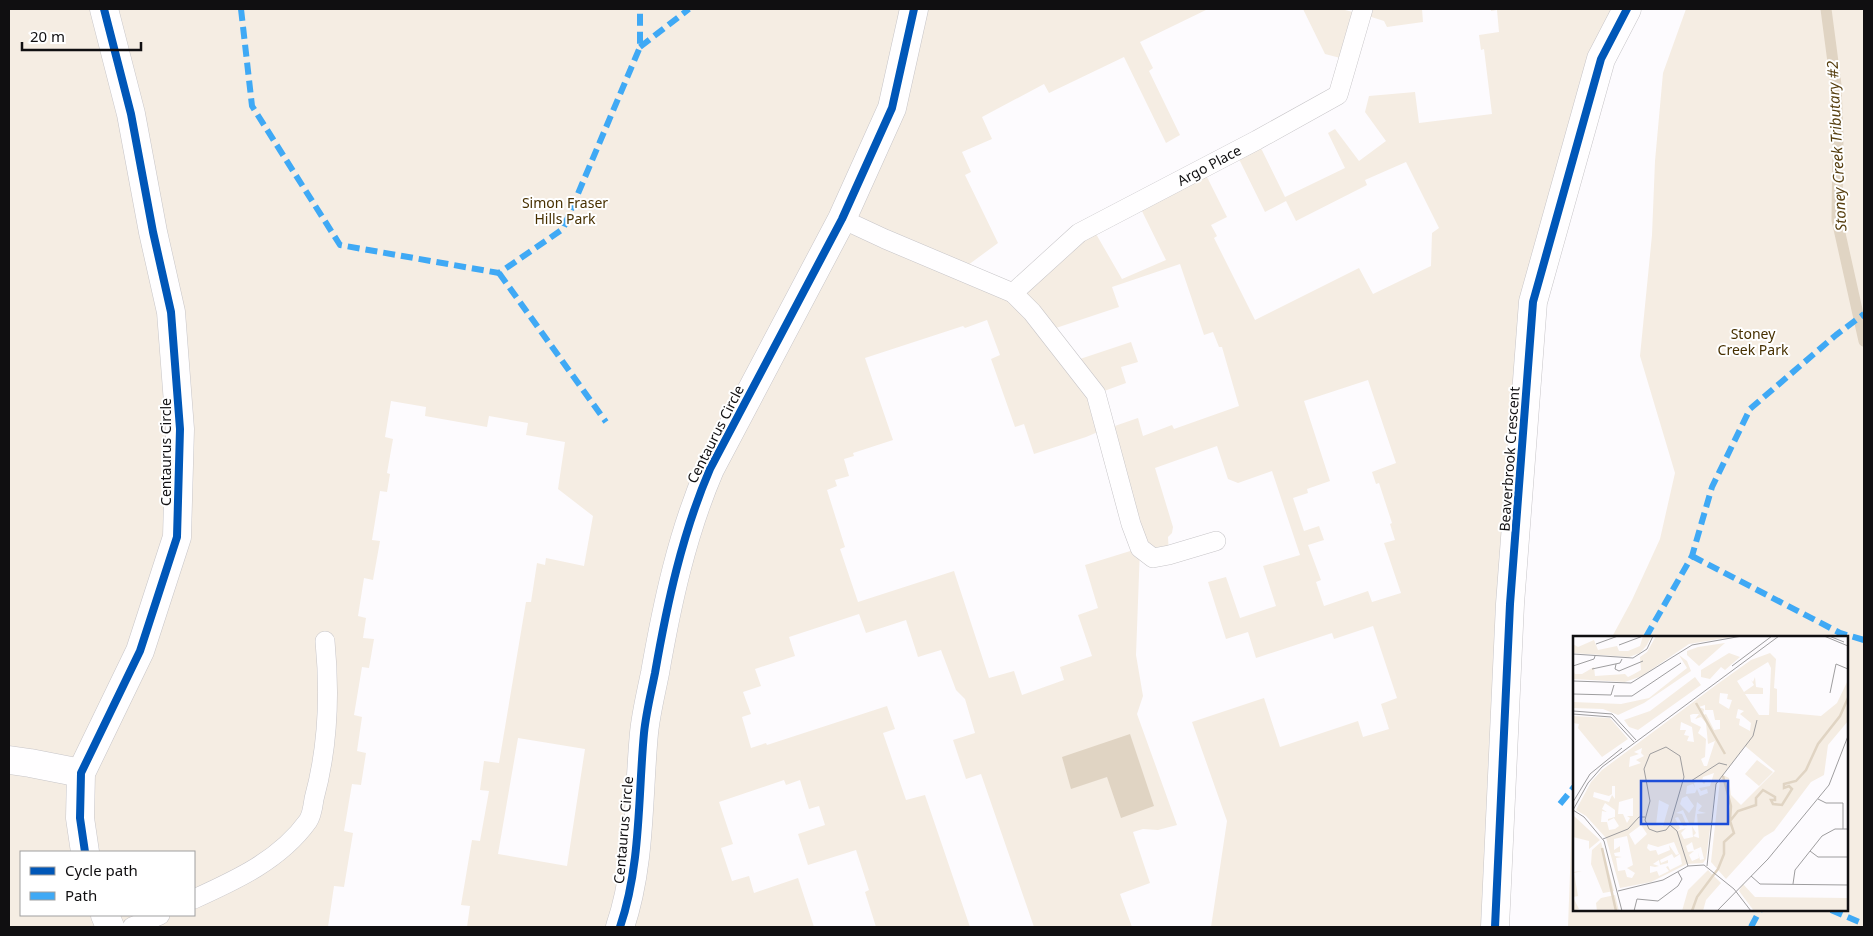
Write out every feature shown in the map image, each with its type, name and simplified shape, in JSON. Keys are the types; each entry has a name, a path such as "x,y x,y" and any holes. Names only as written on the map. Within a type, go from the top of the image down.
{"street":[{"name":"Centaurus Circle","path":"85,851 80,818 81,773 140,651 177,537 180,430 171,312 153,232 131,114 104,9"},
{"name":"Centaurus Circle","path":"620,927 629,901 639,818 644,731 665,615 698,497 710,469 842,220 892,108 914,9"},
{"name":"Beaverbrook Crescent","path":"1495,927 1510,604 1534,302 1601,59 1627,9"},
{"path":"9,760 30,762 81,773"}],"lane":[{"name":"Argo Place","path":"1013,293 1079,233 1257,140 1338,95 1363,9"},
{"path":"842,220 1013,293 1032,312 1096,394 1131,524 1140,548 1153,558 1216,541"},
{"path":"195,899 232,882 277,855 309,819 322,770 328,678 325,641"},
{"path":"132,927 158,916"}],"green space":[{"name":"Simon Fraser Hills Park","path":"9,9 1208,9 1140,42 1153,68 1149,71 1180,135 1166,143 1124,57 1049,93 1044,84 982,117 992,139 962,152 971,172 965,175 998,243 960,271 1013,293 1092,227 1122,279 1166,260 1138,203 1203,169 1227,217 1211,225 1217,236 1214,238 1255,320 1359,268 1373,294 1431,266 1432,233 1439,228 1406,162 1365,180 1367,185 1296,221 1286,201 1265,212 1235,151 1257,140 1285,197 1345,168 1328,133 1335,129 1359,161 1386,141 1365,112 1369,96 1415,92 1419,123 1492,114 1484,49 1481,50 1479,35 1499,32 1497,10 1491,11 1491,9 1627,9 1533,302 1497,927 1211,927 1227,821 1192,722 1264,698 1280,747 1358,721 1363,737 1389,729 1381,704 1397,698 1373,626 1334,639 1332,633 1256,658 1248,632 1226,639 1208,582 1226,577 1240,618 1276,606 1263,566 1300,555 1272,471 1238,483 1228,479 1217,446 1155,468 1173,527 1172,533 1168,537 1169,555 1140,548 1136,655 1143,696 1137,714 1177,825 1158,830 1143,829 1133,832 1150,883 1120,894 1132,927 1034,927 981,774 966,779 953,740 975,733 965,699 956,690 941,650 918,657 906,620 866,633 859,614 789,637 795,656 755,669 761,686 743,692 751,714 742,717 751,748 766,743 767,745 887,706 895,729 883,733 906,800 925,795 970,927 876,927 865,892 869,890 856,850 808,865 798,834 825,825 819,806 809,809 800,780 786,785 784,780 719,802 733,844 721,848 732,881 749,876 754,893 798,878 814,927 467,927 470,906 461,905 472,840 480,841 489,791 480,790 484,761 499,763 526,602 531,602 537,563 545,565 546,558 584,566 593,516 558,489 565,442 526,435 528,423 489,416 487,427 425,416 426,407 391,401 385,437 393,439 387,473 390,474 387,492 380,491 372,540 380,541 373,580 364,578 358,616 366,618 363,638 374,639 369,668 362,667 354,715 362,717 357,751 366,753 361,785 352,784 344,831 353,833 344,887 334,886 328,927 9,927","holes":["1180,264 1204,335 1213,332 1219,347 1222,347 1239,406 1174,429 1172,425 1143,436 1138,418 1106,429 1096,394 1126,383 1121,367 1138,362 1131,342 1071,362 1047,331 1119,307 1112,287","987,320 1000,355 991,359 1015,427 1024,424 1034,454 1105,429 1140,548 1085,565 1098,608 1078,615 1092,656 1060,667 1064,680 1022,695 1014,671 989,678 954,571 858,602 840,549 845,547 827,490 837,486 835,480 849,476 844,459 854,456 853,453 893,440 865,358","1368,380 1396,463 1372,472 1376,484 1379,483 1392,523 1390,524 1395,540 1384,543 1401,593 1372,602 1368,591 1324,606 1316,582 1321,580 1308,545 1324,540 1319,526 1304,531 1293,498 1308,493 1307,489 1330,481 1304,401","518,738 585,749 567,866 498,854"]},
{"path":"1303,9 1341,9 1361,14 1363,9 1422,9 1423,22 1387,27 1384,21 1362,14 1348,60 1325,54"},
{"name":"Stoney Creek Park","path":"1686,9 1864,9 1864,927 1568,927 1573,790 1573,911 1848,911 1848,636 1613,636 1632,600 1660,539 1675,473 1640,356 1652,235 1655,161 1663,73"}],"shaded area":[{"path":"1130,734 1154,806 1121,818 1107,777 1071,789 1062,757"}],"waterway":[{"name":"Stoney Creek Tributary #2","path":"1826,9 1836,85 1838,137 1837,220 1864,341"}],"marked path":[{"path":"241,9 252,106 340,245 499,273 563,229 640,47 640,9"},
{"path":"640,47 689,9"},
{"path":"499,273 606,422"},
{"path":"1647,636 1692,556 1712,487 1750,409 1836,335 1864,314"},
{"path":"1692,556 1840,633 1864,640"},
{"path":"1560,804 1573,788"},
{"path":"1751,927 1759,911"},
{"path":"1833,911 1864,924"}],"cycle path":[{"path":"85,851 80,818 81,773 140,651 177,537 180,429 171,312 153,232 131,114 104,9"},
{"path":"620,927 632,880 638,831 647,710 670,595 691,519 710,469 842,219 892,108 914,9"},
{"path":"1495,927 1510,604 1533,302 1601,59 1627,9"}]}
